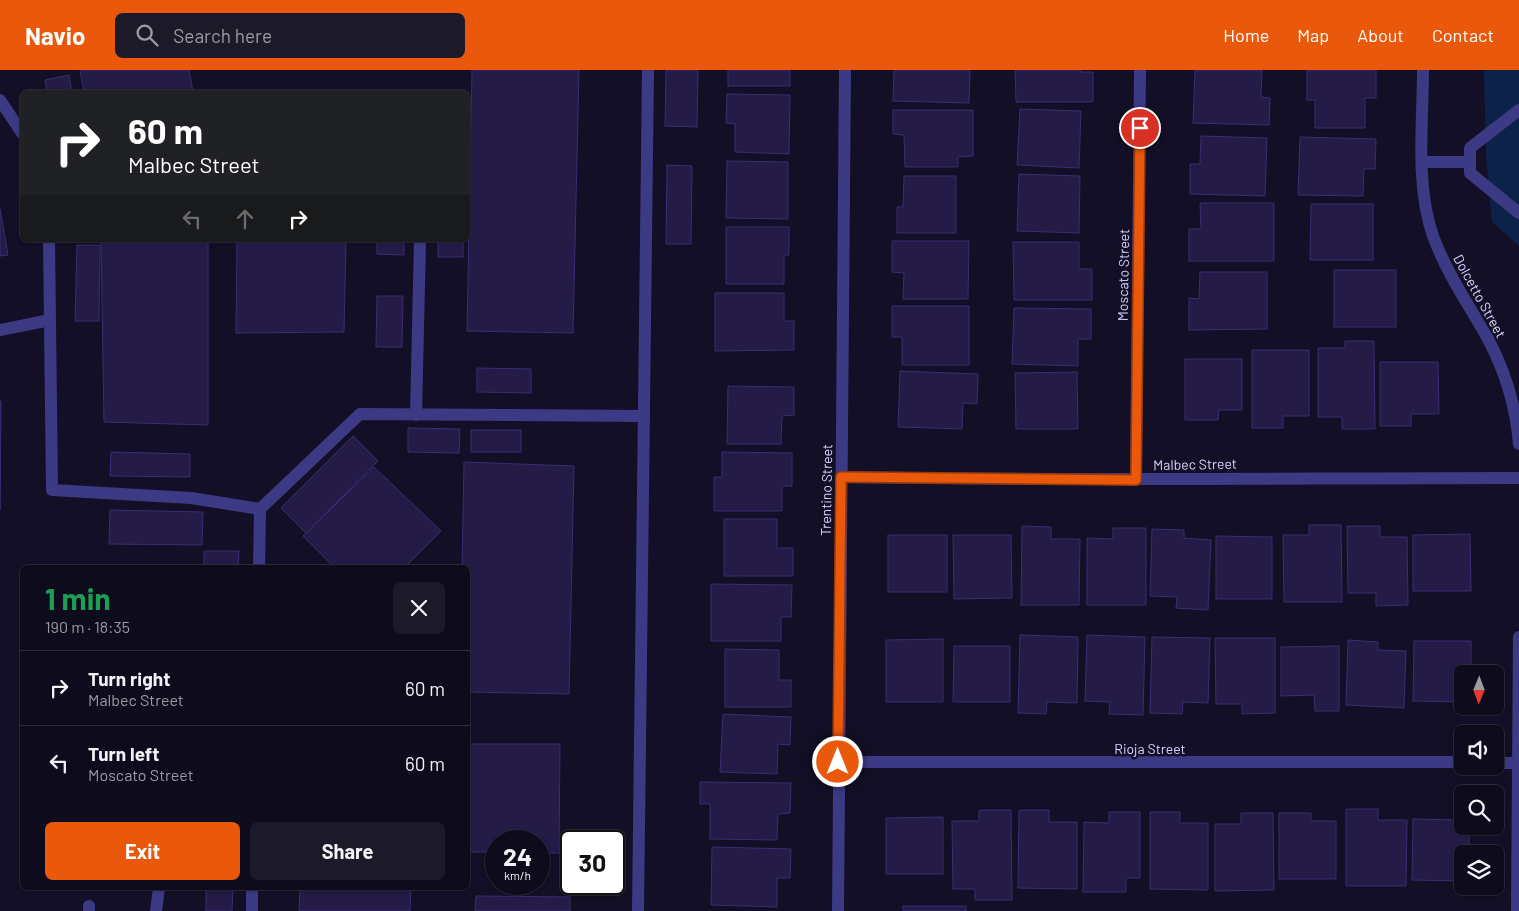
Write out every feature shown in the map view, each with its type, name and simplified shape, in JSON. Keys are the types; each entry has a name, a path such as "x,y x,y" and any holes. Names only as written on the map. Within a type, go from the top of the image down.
{"street":[{"path":"638,911 648,70"},
{"name":"Trentino Street","path":"838,911 845,70"},
{"name":"Moscato Street","path":"1136,480 1140,70"},
{"name":"Dolcetto Street","path":"1423,70 1423,162 1425,196 1432,233 1455,286 1488,340 1500,368 1517,421 1519,444"},
{"path":"0,100 20,129"},
{"path":"1519,110 1470,148 1470,172 1519,213"},
{"path":"1423,162 1470,162"},
{"path":"49,242 52,490 191,498 260,508"},
{"path":"416,414 420,242"},
{"path":"0,330 50,320"},
{"path":"259,565 260,508 360,414 644,416"},
{"name":"Malbec Street","path":"841,477 1136,480 1215,480 1280,477 1519,478"},
{"path":"1517,911 1519,637"},
{"name":"Rioja Street","path":"838,762 1250,764 1454,762"},
{"path":"1504,763 1519,763"},
{"path":"156,911 159,890"},
{"path":"252,890 252,911"}],"water":[{"path":"1484,70 1519,70 1519,246 1492,222 1486,158"}],"building":[{"path":"80,70 189,70 193,90 84,90"},
{"path":"472,70 579,70 573,333 467,331"},
{"path":"666,70 698,70 697,127 665,126"},
{"path":"728,70 790,70 790,86 728,86"},
{"path":"894,70 970,70 969,103 893,101"},
{"path":"1015,70 1081,70 1081,72 1093,72 1093,102 1016,102"},
{"path":"1195,70 1262,70 1261,97 1270,98 1269,125 1193,123"},
{"path":"1307,70 1376,70 1376,98 1365,98 1365,128 1315,128 1315,100 1307,100"},
{"path":"69,75 72,90 47,90 45,80"},
{"path":"727,94 790,95 789,154 735,152 735,124 726,123"},
{"path":"1020,109 1081,111 1079,168 1017,165"},
{"path":"893,110 973,110 973,156 958,157 958,167 905,167 904,135 893,134"},
{"path":"1201,136 1267,138 1265,196 1190,194 1190,164 1200,164"},
{"path":"1300,137 1376,139 1375,169 1364,169 1363,196 1298,195"},
{"path":"727,161 788,162 788,219 726,218"},
{"path":"667,165 692,166 691,244 666,244"},
{"path":"1019,174 1080,176 1079,233 1017,231"},
{"path":"904,176 956,176 956,233 897,233 897,207 903,207"},
{"path":"1200,203 1274,203 1274,261 1189,261 1189,229 1201,229"},
{"path":"1311,204 1373,204 1373,260 1310,260"},
{"path":"0,209 8,255 0,256"},
{"path":"726,227 789,227 789,255 784,255 784,284 726,284"},
{"path":"892,241 969,241 968,299 903,299 904,273 892,272"},
{"path":"101,242 208,242 208,425 104,422"},
{"path":"237,242 346,242 344,332 236,333"},
{"path":"377,242 404,242 404,255 377,254"},
{"path":"438,242 463,242 463,257 438,257"},
{"path":"1013,242 1079,242 1079,269 1092,269 1092,300 1014,300"},
{"path":"77,245 100,245 99,321 75,321"},
{"path":"1334,270 1396,270 1396,327 1334,327"},
{"path":"1200,272 1267,272 1267,329 1189,330 1189,298 1199,299"},
{"path":"715,293 784,293 784,321 794,321 794,350 715,351"},
{"path":"377,296 403,296 402,347 376,347"},
{"path":"892,306 969,306 969,365 902,365 902,337 892,337"},
{"path":"1014,308 1091,309 1091,339 1078,339 1078,366 1012,364"},
{"path":"1345,341 1374,341 1375,429 1342,429 1342,417 1318,417 1318,348 1345,348"},
{"path":"1252,350 1309,350 1309,416 1283,416 1283,428 1252,428"},
{"path":"1185,359 1242,359 1242,410 1219,410 1218,420 1185,420"},
{"path":"1380,362 1438,362 1439,414 1411,414 1411,426 1380,426"},
{"path":"477,368 531,369 531,393 477,392"},
{"path":"900,371 978,374 977,404 963,403 962,429 898,427"},
{"path":"1077,372 1078,429 1016,429 1015,373"},
{"path":"728,386 794,387 794,415 782,416 781,444 727,444"},
{"path":"0,401 1,401 0,510"},
{"path":"408,428 460,429 459,453 408,452"},
{"path":"471,430 521,430 521,452 471,452"},
{"path":"353,436 378,461 306,533 281,508"},
{"path":"111,452 190,454 190,477 110,476"},
{"path":"722,452 792,453 792,486 782,486 782,511 714,511 714,477 722,477"},
{"path":"464,462 574,466 569,694 470,692 470,565 462,565"},
{"path":"374,467 441,531 407,565 332,565 303,536"},
{"path":"110,510 203,512 202,545 109,544"},
{"path":"724,519 777,519 777,548 793,548 793,576 724,576"},
{"path":"1309,525 1341,525 1342,602 1284,602 1283,535 1309,535"},
{"path":"1022,526 1051,527 1051,539 1080,539 1079,605 1021,605"},
{"path":"1347,526 1380,526 1380,537 1407,537 1408,605 1376,606 1376,593 1348,593"},
{"path":"1113,528 1146,528 1146,605 1087,605 1087,538 1113,539"},
{"path":"1152,529 1184,530 1184,538 1211,540 1208,610 1176,608 1177,597 1150,596"},
{"path":"1470,534 1471,591 1413,591 1413,535"},
{"path":"888,535 947,535 947,592 888,592"},
{"path":"953,535 1011,535 1012,598 954,599"},
{"path":"1216,536 1272,537 1272,599 1216,599"},
{"path":"204,551 239,551 238,565 204,565"},
{"path":"711,584 792,585 791,617 781,617 781,641 711,641"},
{"path":"1020,635 1078,637 1077,703 1047,702 1046,714 1018,713"},
{"path":"1087,635 1145,637 1143,715 1109,714 1110,702 1085,701"},
{"path":"1152,637 1210,638 1208,703 1183,702 1182,714 1150,713"},
{"path":"1215,638 1275,638 1275,713 1242,714 1242,704 1216,704"},
{"path":"943,639 943,702 886,702 886,640"},
{"path":"1348,640 1378,642 1378,650 1406,651 1404,708 1346,705"},
{"path":"1414,641 1471,641 1471,665 1454,665 1454,702 1413,701"},
{"path":"954,646 1010,646 1010,702 953,702"},
{"path":"1339,646 1339,711 1315,711 1314,695 1281,696 1281,647"},
{"path":"725,649 779,650 779,680 791,680 791,707 725,707"},
{"path":"723,714 791,717 790,745 778,744 777,774 720,772"},
{"path":"470,744 560,744 559,853 550,853 550,830 485,830 485,852 470,852"},
{"path":"700,782 791,783 790,813 778,814 777,840 710,839 710,804 700,804"},
{"path":"1346,809 1378,809 1378,820 1407,820 1406,886 1346,886"},
{"path":"979,810 1011,810 1012,900 975,900 975,889 953,889 952,821 979,821"},
{"path":"1019,810 1049,810 1049,822 1077,822 1077,889 1018,888"},
{"path":"1109,812 1140,812 1140,878 1126,878 1126,892 1083,892 1084,822 1109,823"},
{"path":"1150,812 1180,812 1180,823 1208,823 1208,890 1150,889"},
{"path":"1241,813 1273,813 1274,890 1215,891 1215,824 1241,824"},
{"path":"1279,813 1311,813 1311,821 1336,821 1336,879 1279,879"},
{"path":"943,817 943,874 886,874 886,818"},
{"path":"1413,819 1454,820 1454,835 1469,835 1469,845 1454,845 1454,881 1412,880"},
{"path":"712,847 791,849 790,878 777,878 777,907 711,905"},
{"path":"206,890 233,890 232,911 206,911"},
{"path":"300,890 411,890 410,911 299,911"},
{"path":"476,896 570,897 570,911 475,911"},
{"path":"903,906 966,906 966,911 903,911"}],"route":[{"path":"838,762 841,477 1136,480 1140,128"}]}
